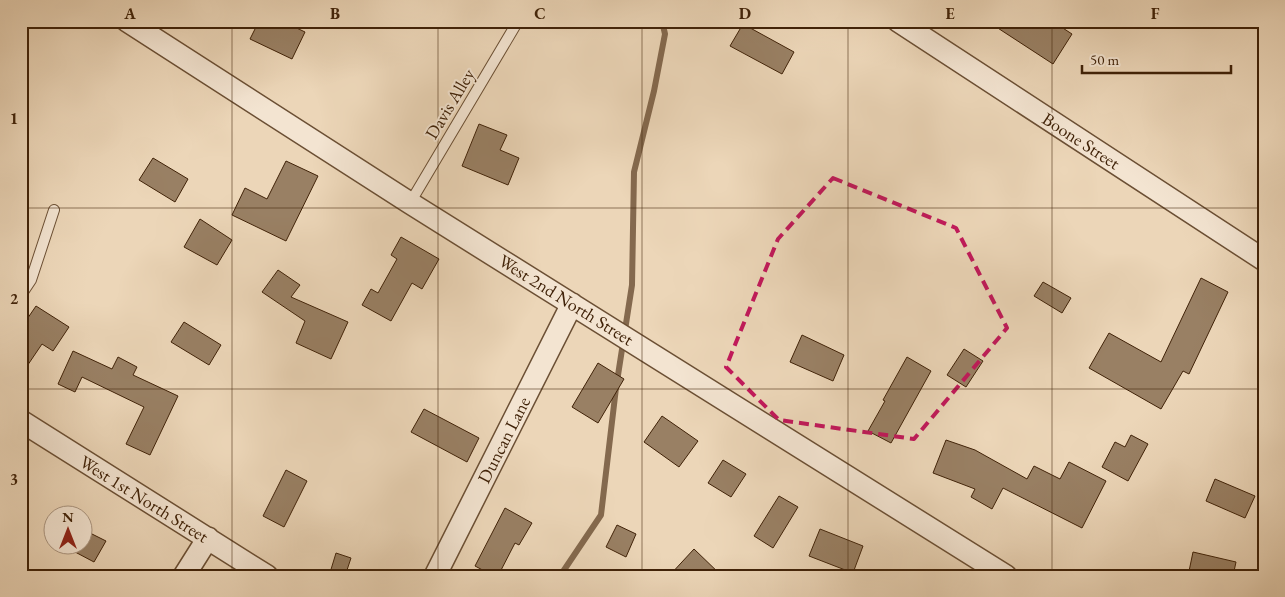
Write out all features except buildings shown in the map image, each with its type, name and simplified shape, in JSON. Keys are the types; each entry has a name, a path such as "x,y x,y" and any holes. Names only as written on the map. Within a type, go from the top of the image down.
{"street":[{"name":"West 2nd North Street","path":"127,21 410,203 1006,576"},
{"name":"Boone Street","path":"898,21 1264,260"},
{"name":"Duncan Lane","path":"435,576 572,304"},
{"name":"West 1st North Street","path":"21,421 268,576"},
{"path":"184,576 208,538"}],"lane":[{"name":"Davis Alley","path":"410,203 518,21"},
{"path":"21,295 31,280 54,210"}],"highlighted area":[{"path":"833,178 956,228 1007,328 914,439 779,420 726,367 778,239"}],"waterway":[{"path":"560,576 601,515 616,388 632,285 634,172 654,91 665,34 662,21"}]}
